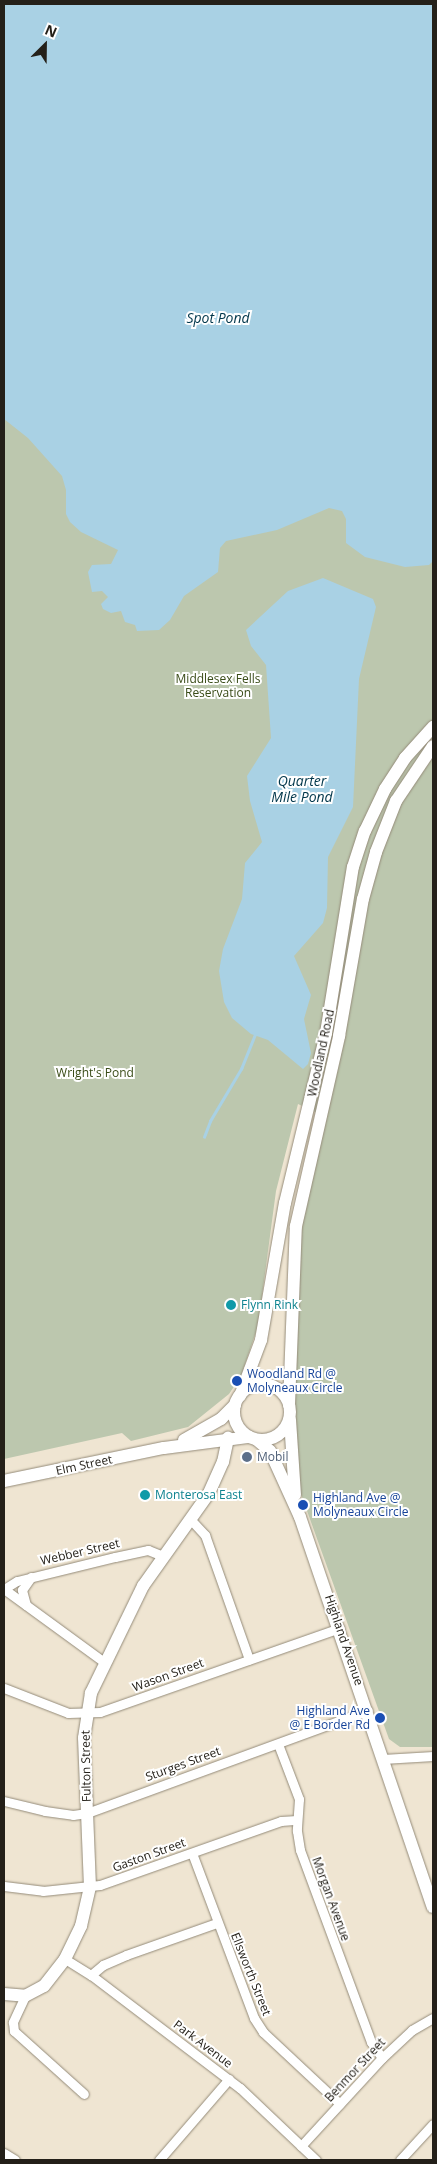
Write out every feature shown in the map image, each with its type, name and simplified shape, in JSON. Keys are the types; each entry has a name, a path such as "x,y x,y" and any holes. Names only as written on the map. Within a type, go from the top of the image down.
{"main road":[{"name":"Woodland Road","path":"238,1400 261,1340 285,1203 315,1083 334,987 346,897 360,844 390,780 433,727"},
{"name":"Woodland Road","path":"290,1410 296,1226 328,1086 361,906 376,852 396,801 433,746"},
{"path":"315,1083 328,1086"},
{"path":"264,1385 279,1390 290,1410 280,1434 270,1439 253,1438 236,1422 238,1400 247,1389 264,1385"},
{"name":"Elm Street","path":"164,1448 200,1433 238,1400"},
{"name":"Highland Avenue","path":"290,1410 293,1477 300,1517"},
{"name":"Elm Street","path":"4,1482 164,1448 228,1438 253,1438"},
{"name":"Fulton Street","path":"25,1996 44,1986 65,1959 81,1926 90,1887 86,1714 104,1662 132,1606 163,1556 191,1520 214,1484 228,1438"},
{"name":"Highland Avenue","path":"253,1438 270,1451 300,1517 368,1710 433,1907"},
{"path":"4,1994 25,1996"}],"street":[{"path":"191,1520 205,1535 249,1658"},
{"name":"Webber Street","path":"4,1589 33,1576 148,1550 163,1556"},
{"path":"29,1608 22,1600 22,1590 33,1576"},
{"path":"4,1589 104,1662"},
{"name":"Wason Street","path":"4,1688 48,1707 86,1714 116,1707 249,1658 340,1628"},
{"name":"Sturges Street","path":"4,1801 45,1812 73,1815 87,1813 368,1710"},
{"name":"Morgan Avenue","path":"278,1744 299,1798 297,1820 300,1850 371,2042 382,2058"},
{"path":"383,1759 433,1756"},
{"name":"Gaston Street","path":"4,1886 43,1890 90,1887 280,1821 297,1820"},
{"name":"Ellsworth Street","path":"192,1853 217,1923 258,2025 340,2104"},
{"path":"91,1975 103,1965 126,1955 217,1923"},
{"name":"Park Avenue","path":"65,1959 91,1975 228,2079 316,2160"},
{"path":"25,1996 13,2022 14,2031 84,2094"},
{"name":"Benmor Street","path":"301,2146 382,2058 412,2030 433,2018"},
{"path":"160,2160 228,2079"},
{"path":"400,2160 433,2124"},
{"path":"4,2153 15,2160"}],"green space":[{"name":"Middlesex Fells Reservation","path":"4,4 433,4 433,1747 400,1747 389,1739 297,1483 294,1443 298,1268 303,1219 326,1117 298,1104 276,1191 258,1326 241,1376 229,1394 188,1427 131,1441 122,1433 4,1459"}],"water":[{"name":"Spot Pond","path":"4,4 433,4 433,561 429,565 405,567 365,557 346,543 346,519 342,511 329,508 277,530 226,541 220,548 218,572 184,596 170,620 159,630 137,631 135,625 125,622 121,611 111,613 103,609 101,604 108,597 102,591 92,592 88,572 92,565 111,564 118,550 81,532 70,522 66,514 66,490 62,476 28,438 4,419"},
{"name":"Quarter Mile Pond","path":"323,578 373,599 376,607 359,679 353,807 328,857 327,908 323,923 294,956 311,995 304,1019 311,1053 308,1064 303,1069 268,1040 251,1034 232,1018 224,1002 219,971 223,949 242,899 245,863 262,842 250,801 247,776 271,738 266,665 251,646 246,630 288,591"}],"waterway":[{"path":"204,1137 210,1121 241,1069 255,1035"}],"place":[{"name":"Flynn Rink","path":"231,1305"},
{"name":"Woodland Rd @ Molyneaux Circle","path":"237,1381"},
{"name":"Mobil","path":"247,1457"},
{"name":"Monterosa East","path":"145,1495"},
{"name":"Highland Ave @ Molyneaux Circle","path":"303,1505"},
{"name":"Highland Ave @ E Border Rd","path":"380,1718"}],"park label":[{"name":"Wright's Pond","path":"95,1073"}]}
